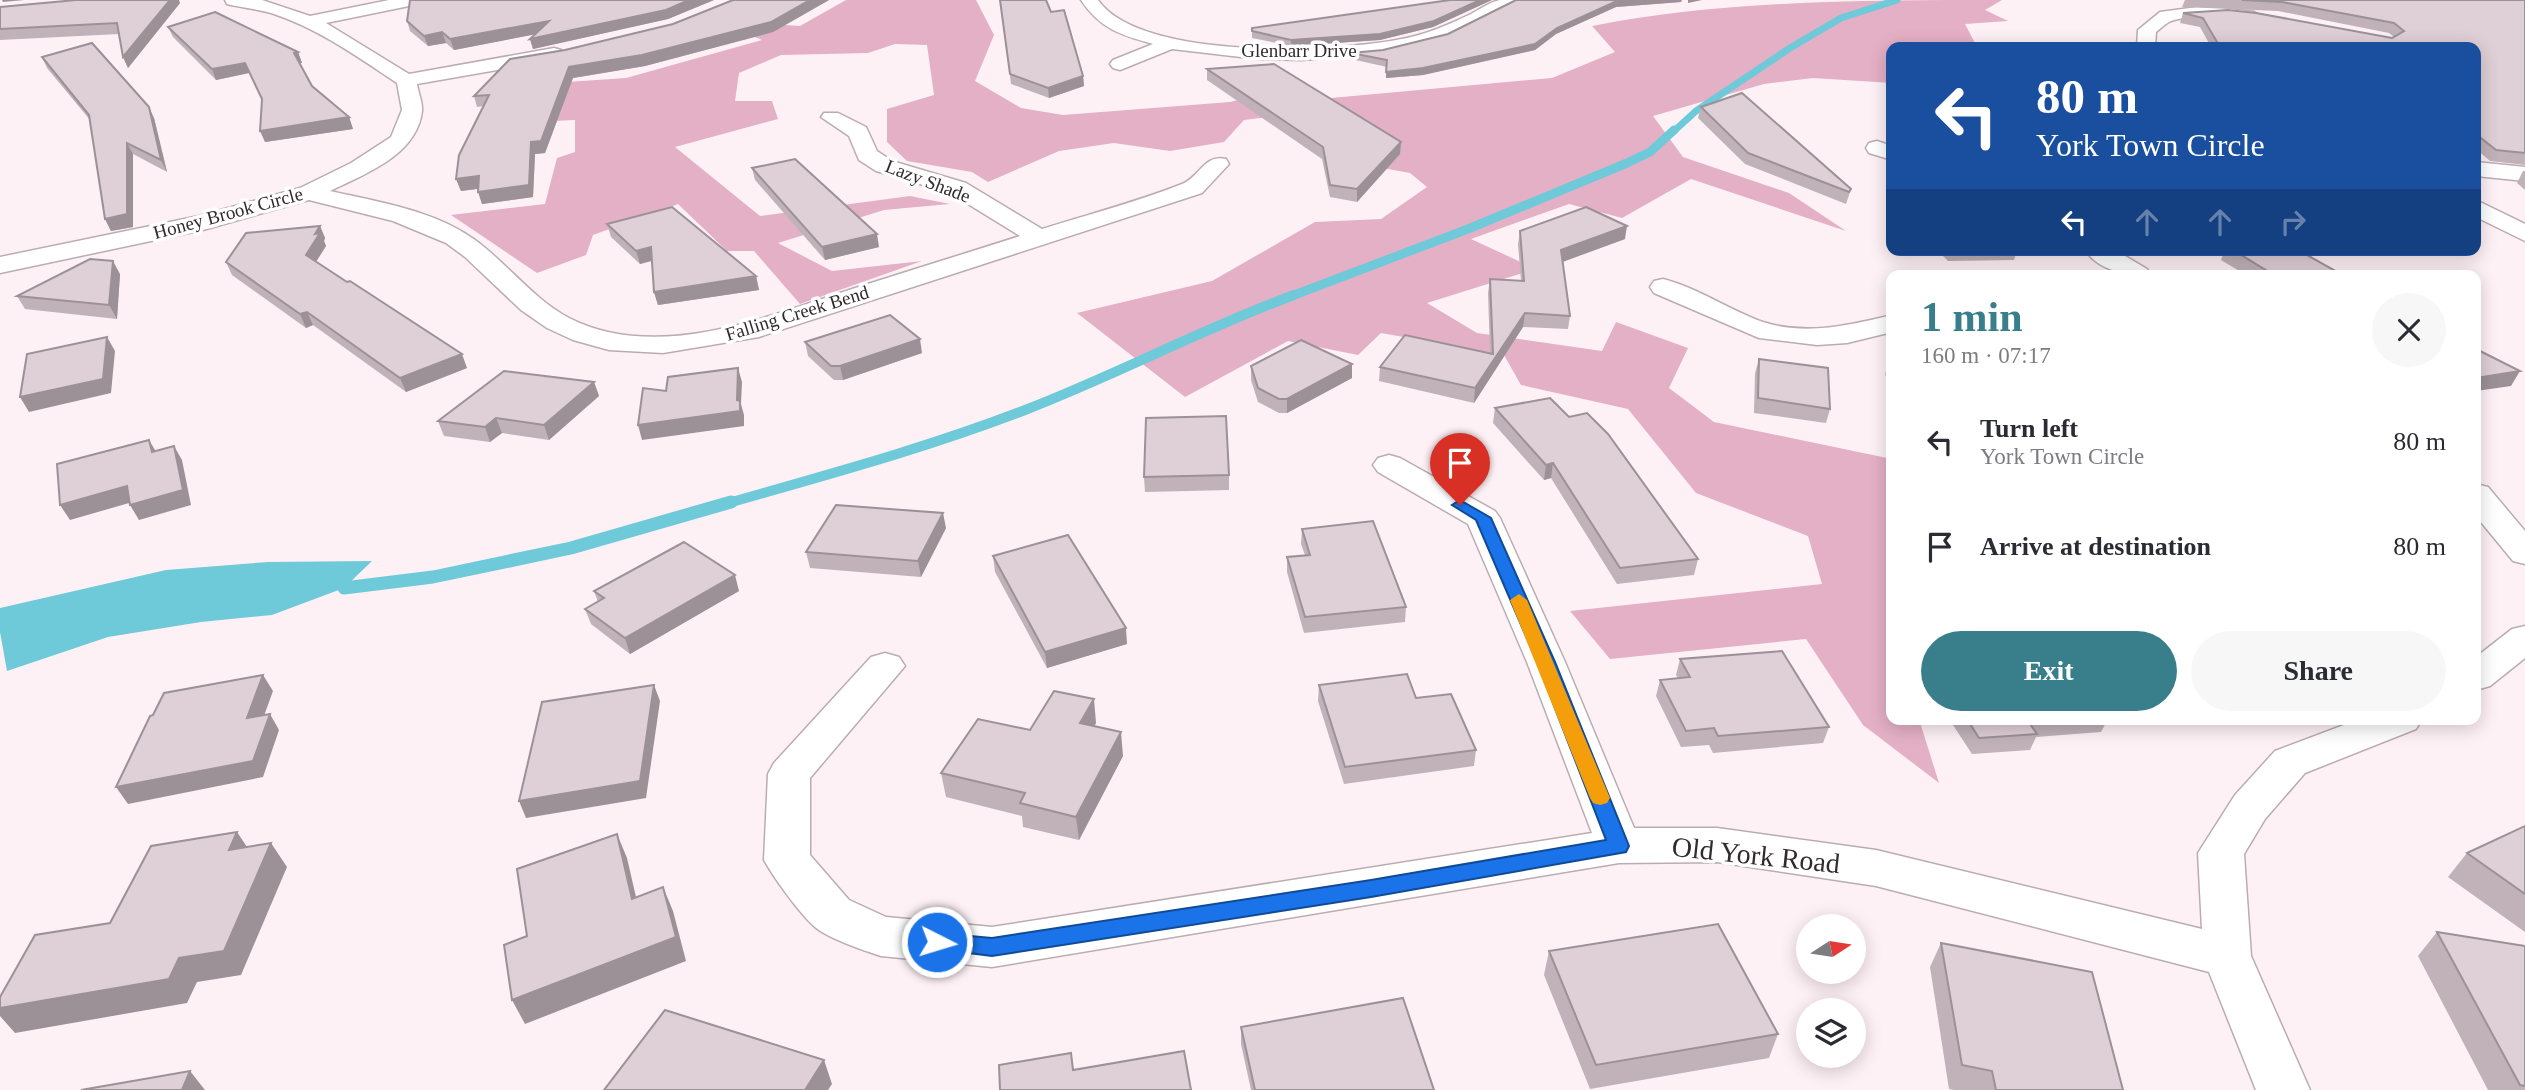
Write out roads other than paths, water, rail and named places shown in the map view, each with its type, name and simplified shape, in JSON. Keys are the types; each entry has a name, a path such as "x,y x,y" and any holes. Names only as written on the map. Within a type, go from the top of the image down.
{"street":[{"path":"233,0 272,7 312,22 406,80 567,52"},
{"path":"312,22 414,0"},
{"name":"Glenbarr Drive","path":"1089,0 1103,18 1168,44 1259,53 1315,54 1368,50 1413,42 1451,31 1513,0"},
{"path":"2146,42 2147,30 2166,16 2206,11 2273,20"},
{"path":"1120,64 1168,44"},
{"name":"Honey Brook Circle","path":"0,265 203,223 308,193 359,168 401,139 412,110 406,80"},
{"name":"Lazy Shade","path":"831,117 858,132 867,155 884,166 958,188 1037,236"},
{"name":"Falling Creek Bend","path":"308,193 405,217 456,238 534,307 577,333 620,345 684,343 749,331 1037,236 1194,188 1218,164"},
{"path":"2481,170 2525,174"},
{"path":"2481,210 2525,234"},
{"path":"2107,256 2130,270"},
{"path":"1663,287 1759,330 1817,337 1847,335 1886,325"},
{"path":"1390,466 1483,518 1546,662 1619,846"},
{"path":"2481,500 2525,553"},
{"path":"2481,673 2525,638"},
{"name":"Old York Road","path":"885,666 789,774 787,860 832,914 881,936 992,947 1619,846 1717,845 1876,868 2227,956"},
{"path":"2283,1090 2227,956 2221,853 2250,807 2290,762 2386,725"}],"water":[{"path":"372,561 344,588 272,615 201,622 108,637 7,671 0,632 0,608 166,570 268,562"}],"waterway":[{"path":"1673,132 1696,111 1790,48 1841,18 1897,0"},
{"path":"1289,297 1468,229 1627,163 1650,152 1674,130"},
{"path":"725,504 988,424 1294,295"},
{"path":"344,588 433,577 571,548 731,502"}]}
